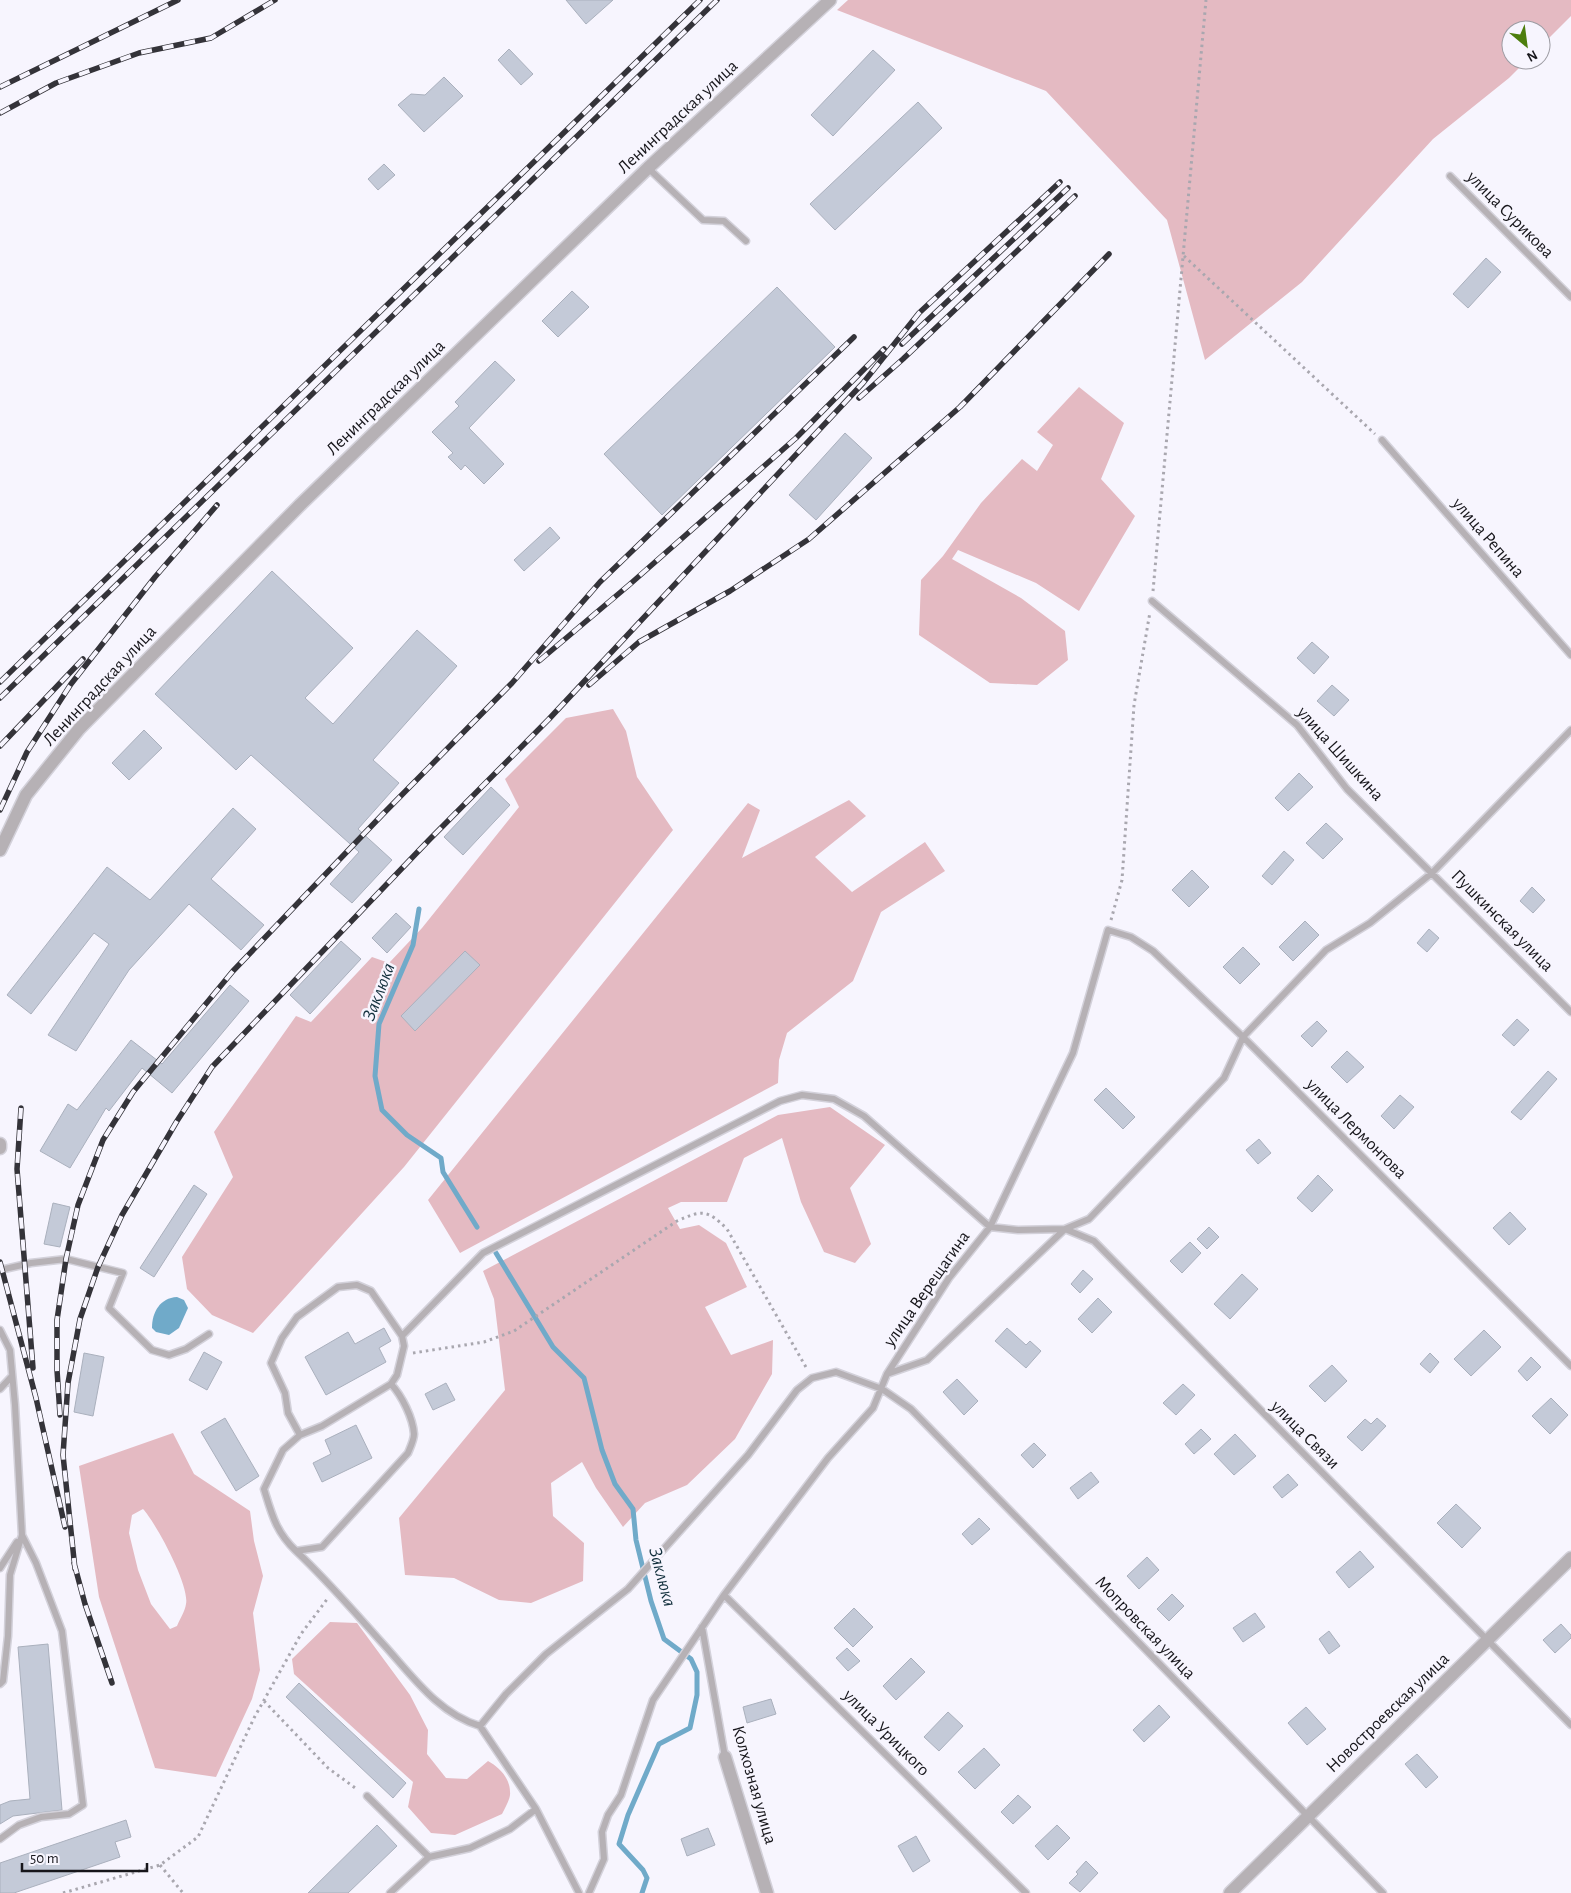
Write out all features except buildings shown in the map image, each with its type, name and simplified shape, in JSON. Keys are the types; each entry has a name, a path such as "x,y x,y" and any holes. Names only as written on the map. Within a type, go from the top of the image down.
{"street":[{"name":"Ленинградская улица","path":"0,850 26,795 79,728 300,505 648,168 830,0"},
{"name":"Новостроевская улица","path":"1230,1893 1571,1558"},
{"name":"Колхозная улица","path":"725,1757 767,1893"}],"lane":[{"path":"648,168 702,220 724,221 746,240"},
{"name":"улица Сурикова","path":"1450,176 1571,297"},
{"name":"улица Репина","path":"1382,440 1571,655"},
{"name":"улица Шишкина","path":"1152,601 1297,725 1348,789 1432,873"},
{"path":"887,1374 927,1360 1065,1229 1089,1219 1224,1078 1243,1037 1326,950 1370,923 1432,873 1571,730"},
{"name":"Пушкинская улица","path":"1432,873 1571,1012"},
{"name":"улица Лермонтова","path":"1108,930 1131,937 1153,951 1243,1037 1571,1366"},
{"name":"улица Верещагина","path":"589,1893 604,1859 602,1832 608,1815 621,1795 653,1700 724,1595 828,1458 873,1408 887,1374 949,1278 990,1227 1073,1054 1108,930"},
{"path":"402,1336 483,1253 780,1101 802,1095 834,1099 864,1116 990,1227"},
{"name":"улица Связи","path":"990,1227 1018,1230 1065,1229 1094,1241 1571,1724"},
{"path":"0,1270 31,1263 66,1260 123,1273 109,1308 152,1350 169,1355 186,1350 209,1334"},
{"path":"300,1435 288,1413 284,1393 271,1363 282,1338 297,1318 338,1288 357,1285 371,1291 402,1336 404,1346 397,1375 391,1384 322,1426 300,1435 283,1450 264,1489 272,1517 283,1538 334,1589 428,1693 450,1712 465,1721 480,1726 536,1809 579,1893"},
{"path":"0,1330 10,1350 22,1535 10,1575 8,1636 3,1681 0,1684"},
{"name":"Мопровская улица","path":"812,1378 836,1372 882,1389 911,1409 1383,1893"},
{"path":"0,1389 12,1376"},
{"path":"480,1726 506,1694 546,1654 628,1589 748,1455 797,1390 812,1378"},
{"path":"296,1551 322,1547 408,1454 414,1435 399,1393 391,1384"},
{"path":"0,1568 22,1535"},
{"path":"0,1839 20,1825 41,1817 69,1814 83,1805 62,1631 36,1563 22,1535"},
{"name":"улица Урицкого","path":"724,1595 1026,1893"},
{"name":"Колхозная улица","path":"702,1627 725,1757"},
{"path":"367,1796 429,1857"},
{"path":"390,1893 429,1857 470,1848 510,1828 536,1809"}],"path":[{"path":"1108,930 1122,880 1134,705 1152,601 1206,0"},
{"path":"1183,255 1382,440"},
{"path":"402,1355 484,1342 514,1331 677,1221 697,1212 715,1217 728,1229 812,1378"},
{"path":"63,1893 160,1864 198,1837 264,1701 301,1634 334,1589"},
{"path":"264,1701 328,1768 367,1796"},
{"path":"160,1864 183,1893"}],"shaded area":[{"path":"848,0 1571,0 1571,16 1551,36 1551,20 1501,20 1501,70 1517,70 1433,139 1302,282 1205,360 1167,220 1046,91 837,10"},
{"path":"1079,387 1124,423 1101,479 1135,516 1079,611 1036,583 958,550 952,559 1021,598 1065,631 1068,660 1037,685 990,683 919,635 921,580 943,556 981,503 1022,459 1037,471 1053,445 1037,432"},
{"path":"613,709 626,731 637,777 673,830 404,1167 253,1333 212,1315 187,1289 182,1257 233,1177 214,1132 296,1016 311,1022 372,957 389,963 422,928 519,807 505,779 566,718"},
{"path":"849,800 866,816 815,857 852,892 925,842 945,871 881,912 853,981 787,1033 779,1060 778,1083 460,1253 428,1200 748,803 760,810 742,858"},
{"path":"830,1107 885,1145 850,1188 871,1244 855,1263 824,1252 801,1202 782,1138 744,1158 727,1202 681,1202 668,1208 680,1229 699,1225 726,1243 747,1287 705,1307 731,1355 773,1340 772,1374 735,1439 687,1485 645,1503 623,1527 596,1488 582,1462 551,1483 553,1516 584,1543 583,1581 531,1603 499,1600 454,1578 405,1575 399,1518 505,1390 494,1299 483,1271 778,1115"},
{"path":"173,1433 194,1474 250,1511 254,1541 263,1576 253,1613 260,1670 252,1699 216,1777 155,1768 99,1597 79,1466","holes":["143,1509 171,1555 186,1595 185,1609 177,1626 170,1629 151,1604 138,1570 129,1533 132,1515"]},
{"path":"330,1622 357,1623 410,1695 428,1730 427,1754 446,1778 467,1779 488,1761 500,1770 510,1787 509,1800 502,1814 455,1835 431,1833 408,1807 413,1782 294,1674 292,1659"}],"water":[{"path":"177,1297 184,1300 188,1308 179,1328 169,1335 156,1332 152,1328 155,1311 166,1300"}],"waterway":[{"name":"Заклюка","path":"419,909 413,945 379,1024 375,1076 382,1110 407,1135 441,1158 443,1172 477,1227"},
{"name":"Заклюка","path":"496,1253 553,1347 584,1378 602,1450 615,1484 633,1509 636,1540 651,1601 664,1639 691,1659 697,1672 697,1695 690,1728 659,1744 628,1815 619,1844 643,1870 647,1878 642,1893"}],"railway":[{"path":"0,87 178,0"},
{"path":"0,113 56,83 139,53 211,38 275,0"},
{"path":"0,682 700,0"},
{"path":"0,698 717,0"},
{"path":"75,1569 63,1455 68,1383 80,1319 98,1267 122,1215 177,1121 212,1067 429,840 549,719 863,383 919,313 1060,182"},
{"path":"902,344 1068,188"},
{"path":"859,398 903,359 1075,196"},
{"path":"589,685 639,642 730,591 809,539 960,407 1109,254"},
{"path":"60,1415 57,1370 57,1320 66,1259 78,1205 103,1140 133,1092 233,971 382,815 512,683 600,582 854,337"},
{"path":"539,661 629,585 796,438 884,349"},
{"path":"0,810 27,752 71,684 155,577 217,505"},
{"path":"0,746 83,659"},
{"path":"21,1108 17,1169 33,1368"},
{"path":"0,1262 36,1398 65,1527"},
{"path":"74,1563 85,1604 112,1683"}]}
